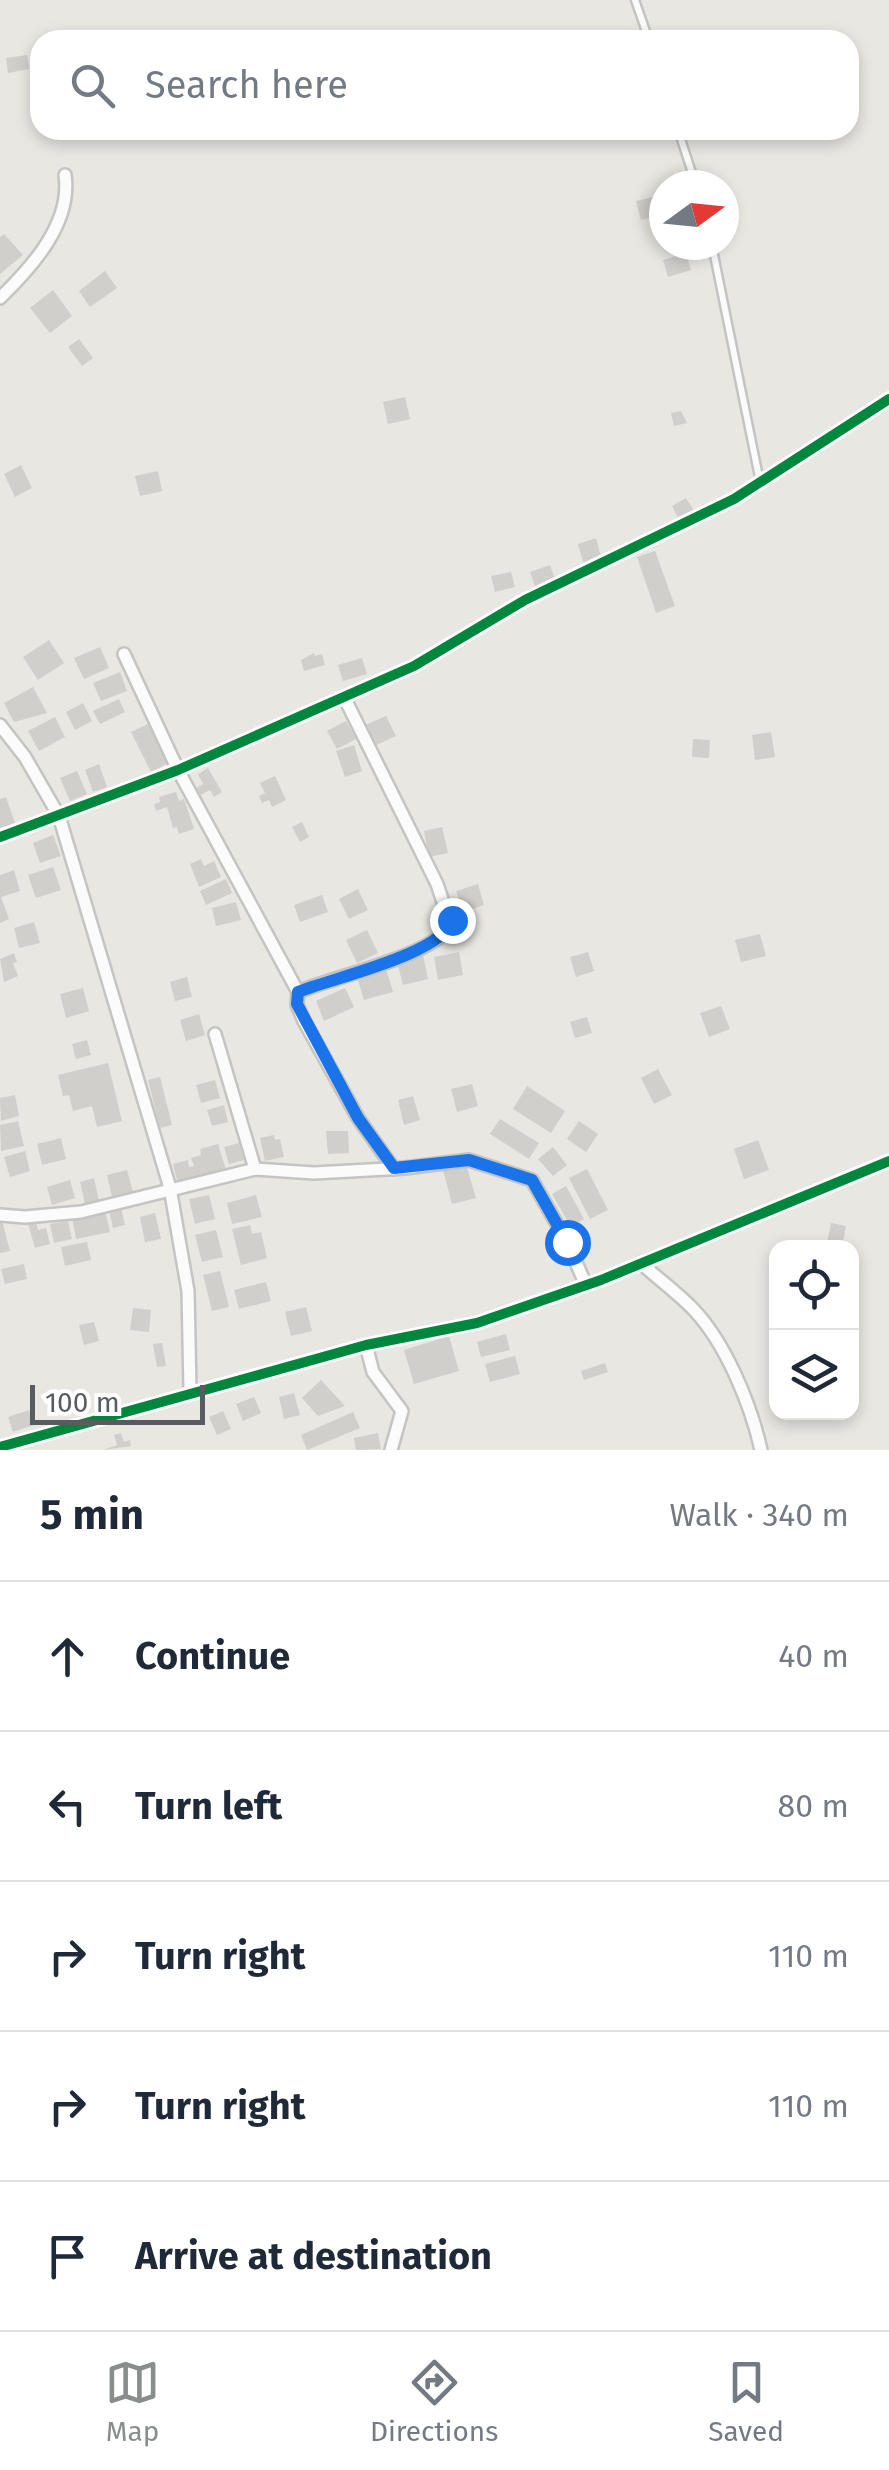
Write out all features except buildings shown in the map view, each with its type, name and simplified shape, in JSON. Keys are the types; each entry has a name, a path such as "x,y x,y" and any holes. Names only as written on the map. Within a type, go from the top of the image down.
{"street":[{"path":"0,298 25,274 45,244 64,206 65,175"},
{"path":"0,836 178,770 414,666 525,600 734,498 889,399"},
{"path":"124,654 178,770 298,992 297,1004 304,1022 358,1118 394,1168"},
{"path":"298,992 418,950 445,934 452,920 344,697"},
{"path":"0,725 60,816 170,1188 188,1291 190,1392"},
{"path":"215,1034 255,1168"},
{"path":"0,1215 81,1212 255,1168 314,1173 469,1160 532,1180 567,1242 585,1284"},
{"path":"0,1447 366,1345 477,1323 640,1263 889,1162"},
{"path":"640,1263 696,1312 734,1372 761,1450"},
{"path":"366,1345 372,1372 402,1411 391,1450"}],"lane":[{"path":"635,0 646,30"},
{"path":"681,140 691,170"},
{"path":"715,260 760,482"}],"cycle path":[{"path":"0,837 178,770 414,666 525,600 734,499 889,399"},
{"path":"0,1447 366,1345 477,1323 601,1280 889,1161"}],"route":[{"path":"452,920 445,934 418,950 298,992 297,1004 358,1118 394,1168 469,1160 532,1180 567,1242"}]}
